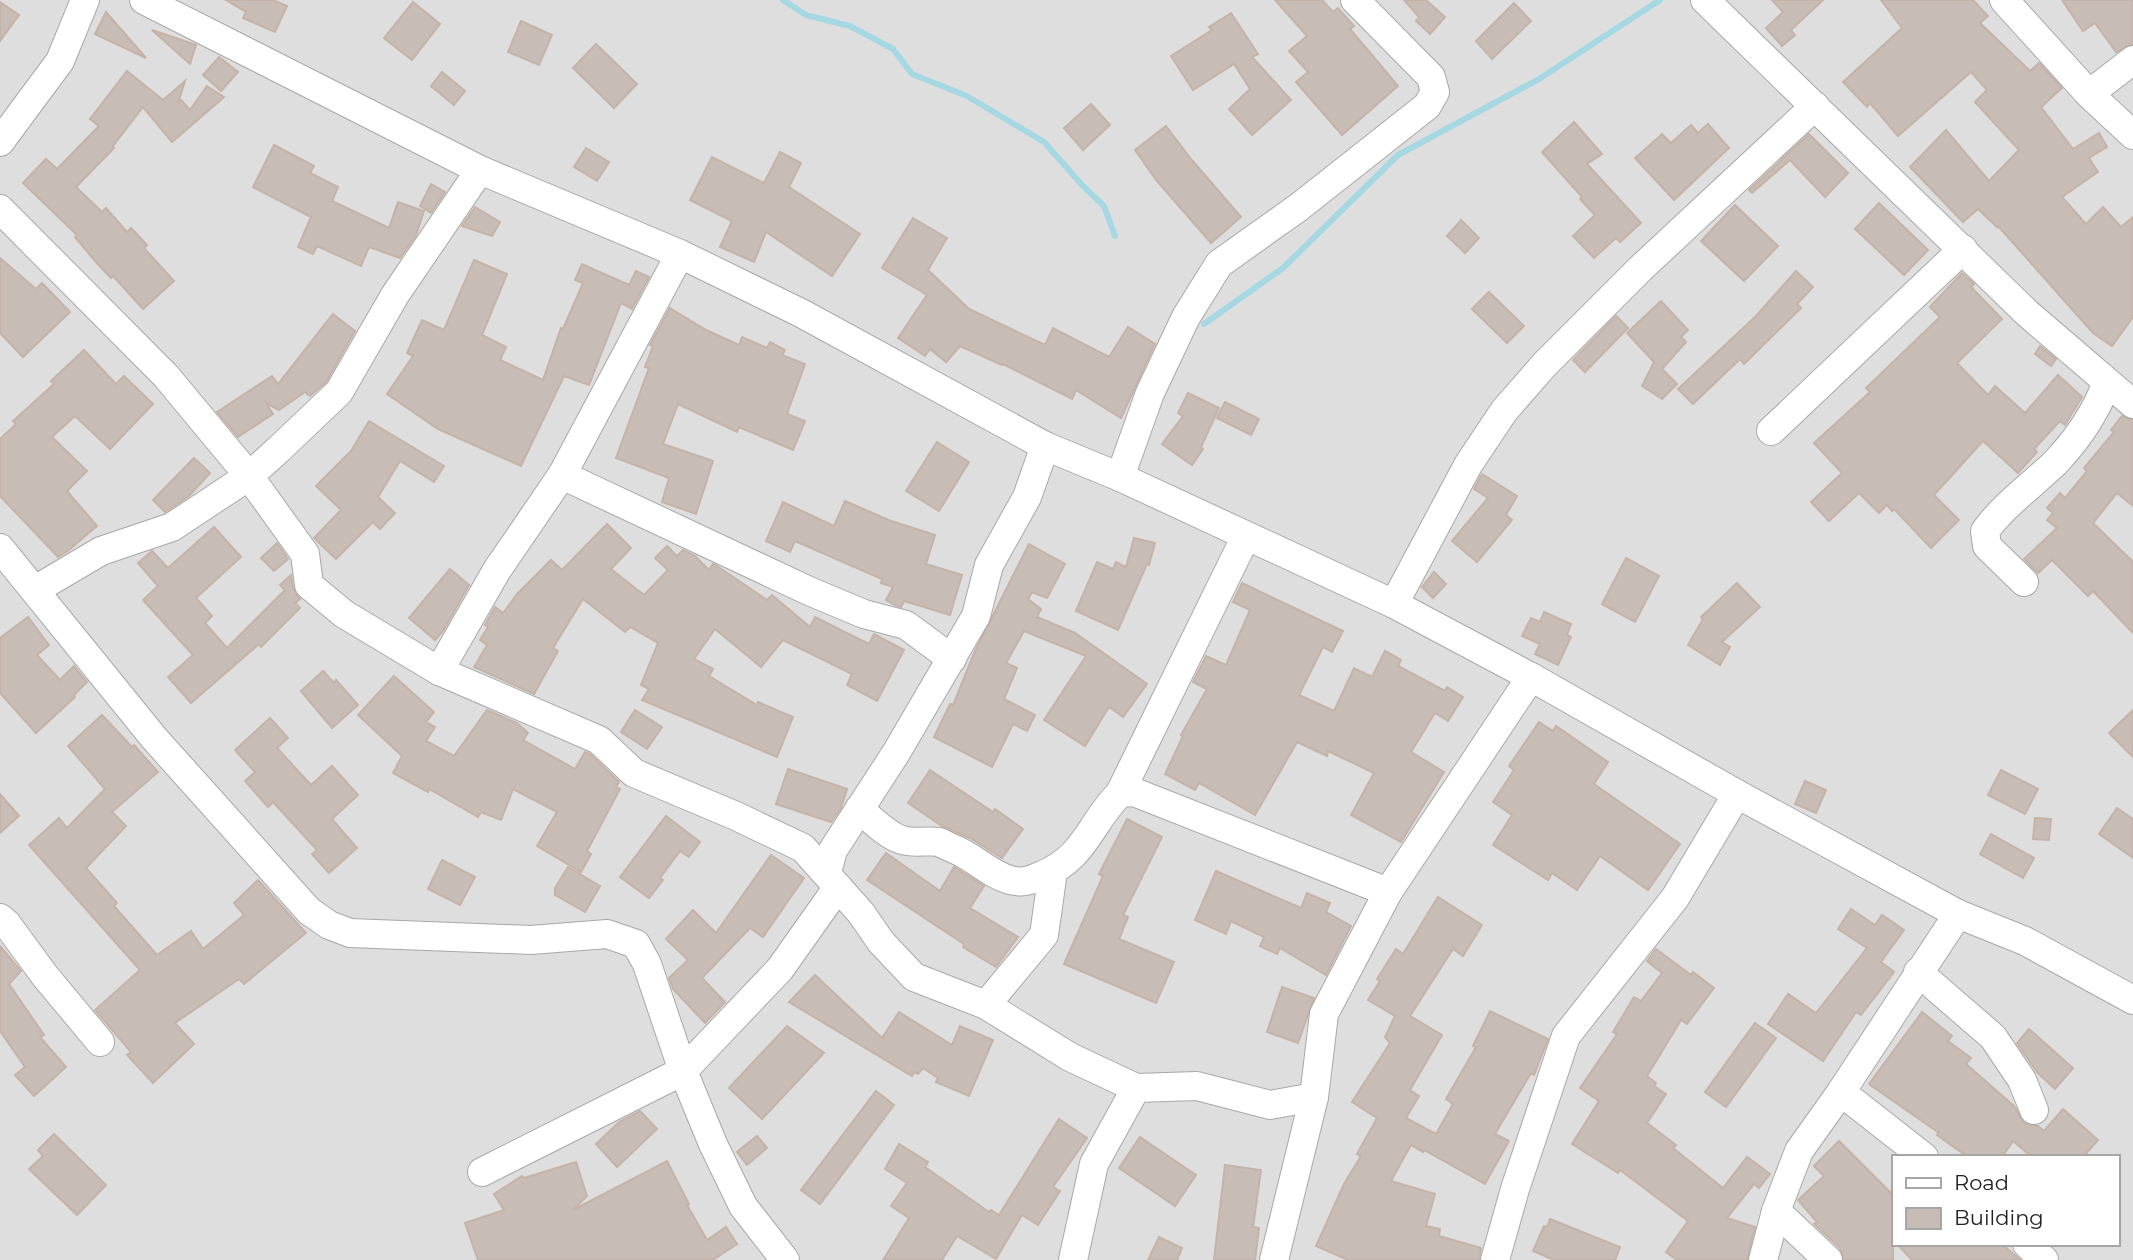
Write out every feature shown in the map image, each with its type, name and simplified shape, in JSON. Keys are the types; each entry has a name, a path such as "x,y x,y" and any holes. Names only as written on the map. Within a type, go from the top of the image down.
{"street":[{"path":"0,142 60,61 85,0"},
{"path":"144,0 480,170 680,254 801,313 1045,446 1120,477 1394,604 1958,914 2025,941 2133,1000"},
{"path":"1120,477 1150,393 1186,317 1219,264 1299,207 1427,106 1434,92 1431,77 1355,0"},
{"path":"1705,0 2026,313 2133,404"},
{"path":"2004,0 2089,94 2133,135"},
{"path":"2089,94 2133,60"},
{"path":"1394,604 1468,465 1504,411 1545,364 1640,269 1815,106"},
{"path":"35,590 101,551 172,527 249,476 339,391 395,295 480,170"},
{"path":"0,209 166,376 249,476 305,554 309,585 344,614 439,671 599,740 634,773 803,848 833,870 881,942 914,977 986,1005 1070,1057 1136,1088 1197,1086 1270,1105 1314,1097"},
{"path":"1771,431 1963,249"},
{"path":"439,671 497,570 562,475 680,254"},
{"path":"2024,582 1987,547 1985,531 1998,514 2056,461 2096,410 2107,382"},
{"path":"482,1172 683,1071 780,969 833,870 859,808 976,616 989,565 1027,497 1045,446"},
{"path":"562,475 809,591 864,614 906,625 952,659"},
{"path":"859,808 900,840 915,843 938,842 965,853 1008,880 1024,883 1053,871 1071,859 1086,842 1108,805 1120,793 1246,536"},
{"path":"0,548 154,738 309,911 328,925 350,933 531,940 607,934 636,944 647,964 683,1071 713,1144 743,1206 785,1260"},
{"path":"1274,1260 1314,1097 1324,1014 1388,892 1531,677"},
{"path":"1120,793 1134,792 1388,892"},
{"path":"1495,1260 1515,1189 1566,1035 1675,898 1737,794"},
{"path":"986,1005 1044,934 1053,871"},
{"path":"1763,1260 1776,1211 1799,1151 1958,914"},
{"path":"0,918 100,1042"},
{"path":"1918,972 1993,1037 2022,1080 2034,1110"},
{"path":"1073,1260 1094,1164 1136,1088"},
{"path":"1841,1092 1921,1155"},
{"path":"1776,1211 1828,1260"},
{"path":"2029,1246 2044,1260"}],"shaded area":[{"path":"0,0 2133,0 2133,1260 0,1260"}],"building":[{"path":"226,0 273,0 287,6 275,32 243,18 246,12"},
{"path":"1275,0 1322,0 1333,12 1338,8 1354,26 1350,29 1398,86 1342,135 1296,82 1308,72 1289,51 1307,36"},
{"path":"1404,0 1426,0 1445,17 1430,34 1416,21 1419,17"},
{"path":"1772,0 1823,0 1791,30 1795,35 1782,46 1766,28 1783,12"},
{"path":"1881,0 1973,0 1988,16 1980,23 2030,71 2039,63 2062,88 2041,107 2073,149 2099,133 2107,147 2089,158 2098,172 2062,197 2086,224 2103,207 2121,227 2133,217 2133,317 2112,346 2093,333 1998,226 1978,209 1963,222 1910,167 1946,130 1989,181 2019,150 1975,102 1987,90 1971,72 1898,136 1870,103 1867,107 1843,82 1902,28"},
{"path":"2062,0 2133,0 2133,44 2116,52 2095,23 2083,31"},
{"path":"0,2 19,15 0,41"},
{"path":"413,2 440,24 412,60 384,38"},
{"path":"1514,3 1531,21 1492,59 1476,41"},
{"path":"106,12 146,58 95,34"},
{"path":"1231,13 1258,54 1252,57 1291,100 1252,135 1229,109 1250,89 1234,64 1193,90 1171,56 1212,30 1209,27"},
{"path":"521,21 552,35 539,65 508,52"},
{"path":"152,30 196,45 190,64"},
{"path":"596,44 637,84 614,108 573,68"},
{"path":"219,57 238,72 221,91 203,75"},
{"path":"127,71 163,100 185,81 178,103 181,100 190,110 207,86 224,97 172,142 143,107 114,148 76,187 102,212 106,208 127,232 131,228 147,245 144,248 174,281 143,309 113,276 111,278 95,261 75,237 77,235 23,183 46,159 57,169 99,126 90,119"},
{"path":"442,72 465,91 454,105 431,86"},
{"path":"1091,104 1110,125 1083,150 1064,128"},
{"path":"1574,122 1602,154 1587,164 1641,223 1620,242 1616,238 1594,258 1573,236 1595,215 1542,152"},
{"path":"1708,124 1729,148 1674,200 1635,158 1662,134 1671,143 1691,125 1698,133"},
{"path":"1166,126 1241,217 1211,243 1156,180 1135,150"},
{"path":"1809,134 1848,173 1825,197 1790,160 1752,193 1749,190"},
{"path":"274,145 314,166 310,173 338,187 332,201 389,228 398,202 424,211 416,235 400,258 369,247 361,266 317,246 313,254 298,247 311,217 253,187"},
{"path":"586,148 609,162 597,181 574,167"},
{"path":"780,152 801,163 789,187 860,234 832,276 766,232 754,262 720,247 732,221 690,200 712,157 764,183"},
{"path":"431,184 445,192 431,213 420,206"},
{"path":"1879,203 1928,250 1904,275 1855,229"},
{"path":"1735,205 1778,246 1744,281 1701,241"},
{"path":"475,207 500,222 492,236 462,226"},
{"path":"913,218 947,238 928,270 969,309 1045,345 1053,328 1109,357 1128,327 1155,344 1121,418 1076,390 1072,399 1003,364 960,346 946,362 930,349 925,356 898,338 927,295 882,268"},
{"path":"1461,220 1479,238 1465,253 1447,236"},
{"path":"0,258 36,289 42,283 70,312 23,357 0,333"},
{"path":"474,260 507,274 482,335 506,347 500,360 543,380 561,328 563,329 583,283 575,280 582,264 629,285 636,271 649,277 632,309 621,303 589,385 564,376 521,466 438,429 387,394 413,356 407,353 422,320 444,330"},
{"path":"1796,271 1813,287 1797,304 1801,308 1744,364 1740,359 1693,404 1678,389 1755,317"},
{"path":"1962,273 1974,284 1971,287 2002,319 1957,363 1988,395 1995,386 2025,413 2058,375 2082,397 2065,425 2060,421 2034,449 2037,452 2018,473 1983,441 1934,495 1959,520 1931,548 1894,509 1892,511 1887,505 1879,513 1859,493 1829,521 1811,502 1842,473 1814,443 1870,392 1866,388 1940,317 1930,307"},
{"path":"1489,292 1524,326 1507,343 1472,309"},
{"path":"1661,301 1688,330 1681,337 1686,342 1662,369 1677,384 1662,399 1642,386 1654,362 1627,333"},
{"path":"670,308 706,330 739,345 742,337 767,348 770,342 785,350 782,355 805,364 787,414 805,421 793,450 739,427 737,432 678,404 663,444 713,461 696,514 662,502 669,478 616,458 649,368 645,367 653,346 650,345"},
{"path":"333,314 355,331 326,382 310,396 305,392 279,410 266,403 273,414 238,437 217,412 272,376 278,384"},
{"path":"1616,316 1628,328 1585,372 1573,360"},
{"path":"2040,346 2056,359 2051,366 2035,354"},
{"path":"84,350 116,384 124,376 153,404 110,449 75,416 52,437 87,471 67,491 97,526 58,557 0,496 0,439 16,424 13,421 54,384 51,381"},
{"path":"1188,393 1219,408 1201,447 1203,449 1192,465 1162,444 1183,416 1178,413"},
{"path":"1225,402 1259,419 1251,435 1217,418"},
{"path":"2122,416 2133,420 2133,506 2117,493 2093,523 2133,562 2133,633 2093,591 2088,596 2052,560 2038,573 2024,559 2057,528 2047,520 2053,513 2047,508 2060,493 2065,498 2087,471 2084,468 2114,432 2111,430"},
{"path":"369,421 444,466 434,482 400,461 378,497 395,513 380,529 373,522 336,559 314,538 341,510 316,486 351,451"},
{"path":"937,442 969,462 939,511 906,491"},
{"path":"194,458 210,473 189,496 165,512 153,500"},
{"path":"1482,474 1517,496 1506,515 1512,520 1477,562 1452,541 1488,498 1474,489"},
{"path":"845,501 891,521 935,535 926,564 962,575 950,615 904,601 901,607 895,605 886,600 893,587 881,583 882,579 795,541 790,552 766,541 783,502 834,526"},
{"path":"607,524 631,548 611,569 644,595 668,570 655,558 667,546 677,556 683,550 695,556 709,570 713,564 717,566 767,600 772,595 810,627 815,617 869,644 874,634 904,650 877,701 847,685 852,674 783,640 761,667 715,629 694,659 713,669 709,676 757,705 758,702 793,717 777,757 642,700 649,689 641,685 658,643 630,627 625,632 583,599 553,648 558,651 534,694 474,667 487,645 480,640 495,607 503,613 518,593 551,560 562,570"},
{"path":"214,527 241,557 196,598 212,616 205,623 227,648 285,590 280,585 291,575 293,588 300,599 295,603 300,608 261,647 259,644 191,703 168,677 193,655 143,600 158,586 138,563 152,551 168,568"},
{"path":"1134,538 1155,543 1149,565 1147,564 1118,630 1076,611 1097,562 1113,569 1116,562 1126,567"},
{"path":"277,543 288,559 274,571 261,558"},
{"path":"1029,544 1065,564 1047,598 1032,592 1028,599 1041,609 1037,617 1075,633 1147,684 1123,717 1109,707 1085,746 1044,720 1086,656 1024,631 1006,663 1017,668 1004,699 1035,715 1027,731 1013,724 992,767 934,737 950,704 953,705 975,651"},
{"path":"1626,558 1659,576 1635,622 1602,604"},
{"path":"450,569 469,585 435,640 409,618"},
{"path":"1434,572 1446,584 1433,598 1422,587"},
{"path":"1242,583 1343,631 1332,652 1323,647 1299,695 1334,711 1354,668 1372,677 1385,651 1401,660 1398,666 1445,691 1447,687 1463,697 1448,721 1435,713 1411,752 1444,772 1401,842 1351,815 1374,773 1328,751 1327,756 1297,742 1255,815 1199,783 1195,790 1165,774 1183,736 1181,735 1207,689 1193,682 1206,656 1226,665 1250,610 1233,602"},
{"path":"1737,583 1760,607 1722,642 1730,647 1720,665 1688,645 1703,619 1701,617"},
{"path":"1544,612 1571,624 1567,635 1571,637 1558,665 1535,654 1540,644 1522,636 1531,618 1540,622"},
{"path":"28,617 49,645 37,655 60,680 74,666 87,682 75,697 36,733 0,693 0,638"},
{"path":"323,671 334,683 336,680 358,705 332,728 301,691"},
{"path":"394,676 434,712 426,722 435,727 426,741 454,756 487,710 517,723 528,733 523,740 575,769 585,752 590,754 619,782 616,787 620,789 587,851 591,854 581,872 537,846 557,812 513,789 501,820 481,812 478,817 429,789 428,792 393,773 402,756 358,715"},
{"path":"635,710 662,727 647,749 621,732"},
{"path":"2133,710 2133,757 2109,733"},
{"path":"102,715 158,772 112,812 126,826 86,868 117,903 114,906 157,955 191,931 203,949 244,915 234,903 258,880 306,933 244,984 239,979 175,1023 194,1044 153,1083 127,1055 131,1052 95,1010 140,970 29,845 59,818 67,828 105,789 68,746"},
{"path":"270,718 288,738 277,748 311,785 332,766 358,795 332,819 357,848 329,873 312,854 317,850 273,802 268,807 245,781 255,772 235,750"},
{"path":"1539,722 1553,731 1556,726 1608,762 1594,784 1680,844 1648,890 1600,856 1577,890 1552,873 1548,880 1493,845 1512,815 1493,802 1514,770 1509,766"},
{"path":"788,769 847,789 841,808 831,822 776,804"},
{"path":"930,770 1023,829 1002,858 970,838 942,826 908,803"},
{"path":"2001,770 2038,789 2025,814 1988,795"},
{"path":"1805,781 1826,790 1816,813 1795,804"},
{"path":"0,794 19,816 0,833"},
{"path":"2117,808 2133,819 2133,858 2099,834"},
{"path":"666,816 700,842 689,857 680,851 649,898 620,877"},
{"path":"2035,818 2051,819 2049,840 2033,839"},
{"path":"1127,819 1162,837 1123,915 1128,917 1119,939 1174,962 1156,1003 1064,964 1103,876 1099,874"},
{"path":"1991,834 2034,858 2023,878 1980,854"},
{"path":"886,853 940,891 954,867 984,886 970,908 1018,937 996,967 867,880"},
{"path":"771,855 804,878 763,937 750,928 702,978 725,1002 705,1023 673,989 669,978 688,960 666,939 693,910 716,933"},
{"path":"442,860 475,877 460,905 428,889"},
{"path":"568,867 600,886 585,912 555,895 555,888"},
{"path":"1216,871 1301,908 1307,893 1330,903 1326,912 1351,926 1326,975 1280,948 1277,954 1260,946 1264,937 1231,921 1226,934 1195,920"},
{"path":"1438,897 1482,925 1463,956 1453,949 1410,1016 1442,1035 1410,1090 1419,1096 1406,1118 1436,1134 1453,1104 1446,1099 1476,1047 1473,1046 1490,1011 1548,1039 1534,1075 1531,1073 1495,1134 1509,1141 1485,1184 1411,1145 1391,1181 1435,1194 1426,1226 1440,1229 1439,1236 1481,1248 1479,1260 1348,1260 1316,1246 1344,1184 1361,1156 1357,1154 1377,1118 1352,1102 1390,1043 1385,1037 1395,1016 1368,1000 1380,981 1377,979 1396,949 1403,954"},
{"path":"1851,909 1875,925 1882,915 1904,930 1881,962 1894,972 1861,1015 1856,1012 1823,1061 1768,1024 1788,994 1816,1013 1867,948 1838,929"},
{"path":"0,946 21,971 9,984 44,1035 40,1037 66,1067 34,1096 15,1075 25,1067 0,1031"},
{"path":"1656,949 1714,988 1687,1024 1681,1020 1647,1076 1656,1083 1654,1086 1666,1094 1647,1123 1676,1145 1673,1148 1723,1188 1747,1157 1770,1174 1759,1188 1754,1184 1727,1218 1755,1227 1747,1260 1677,1260 1666,1252 1688,1221 1620,1170 1618,1173 1572,1144 1599,1101 1580,1088 1617,1034 1613,1032 1634,997 1641,1001 1662,973 1647,961"},
{"path":"815,975 882,1038 899,1012 952,1045 960,1026 993,1040 969,1096 936,1082 938,1078 923,1068 912,1076 789,1002"},
{"path":"1282,987 1314,998 1298,1043 1267,1032"},
{"path":"1922,1012 1952,1036 1948,1041 1971,1058 1966,1064 2014,1106 2024,1123 2038,1126 2044,1131 2063,1109 2098,1140 2085,1155 2030,1155 2013,1141 2003,1155 1965,1155 1937,1135 1939,1133 1869,1084"},
{"path":"1755,1023 1776,1038 1726,1107 1705,1092"},
{"path":"787,1026 824,1053 762,1119 729,1088"},
{"path":"2029,1029 2073,1068 2055,1089 2037,1072 2017,1043"},
{"path":"876,1091 894,1105 820,1204 801,1190"},
{"path":"640,1111 657,1129 617,1167 596,1144 619,1122"},
{"path":"1059,1119 1087,1138 1053,1187 1060,1191 1038,1225 1022,1215 996,1259 957,1236 942,1260 883,1260 909,1218 891,1206 907,1183 885,1169 899,1144 928,1162 925,1167 989,1212 991,1210 999,1215"},
{"path":"54,1134 106,1185 77,1215 29,1169 43,1156 38,1150"},
{"path":"757,1136 767,1148 747,1165 737,1152"},
{"path":"1140,1137 1196,1175 1175,1206 1119,1168"},
{"path":"1839,1141 1892,1194 1893,1260 1844,1260 1840,1248 1814,1224 1817,1222 1798,1200 1824,1176 1814,1166"},
{"path":"667,1161 707,1240 726,1227 737,1244 713,1260 478,1260 465,1223 504,1210 494,1194 522,1176 524,1178 576,1162 587,1196 573,1210"},
{"path":"1225,1165 1261,1170 1253,1227 1259,1228 1255,1260 1214,1260"},
{"path":"1550,1219 1620,1247 1615,1260 1554,1260 1533,1251"},
{"path":"1159,1237 1182,1248 1177,1260 1148,1260"},
{"path":"1899,1246 2004,1246 2020,1260 1912,1260"}],"waterway":[{"path":"783,0 806,15 850,26 893,49 912,74 967,96 1044,142 1104,206 1115,236"},
{"path":"1204,324 1283,268 1398,155 1539,79 1660,0"}]}
